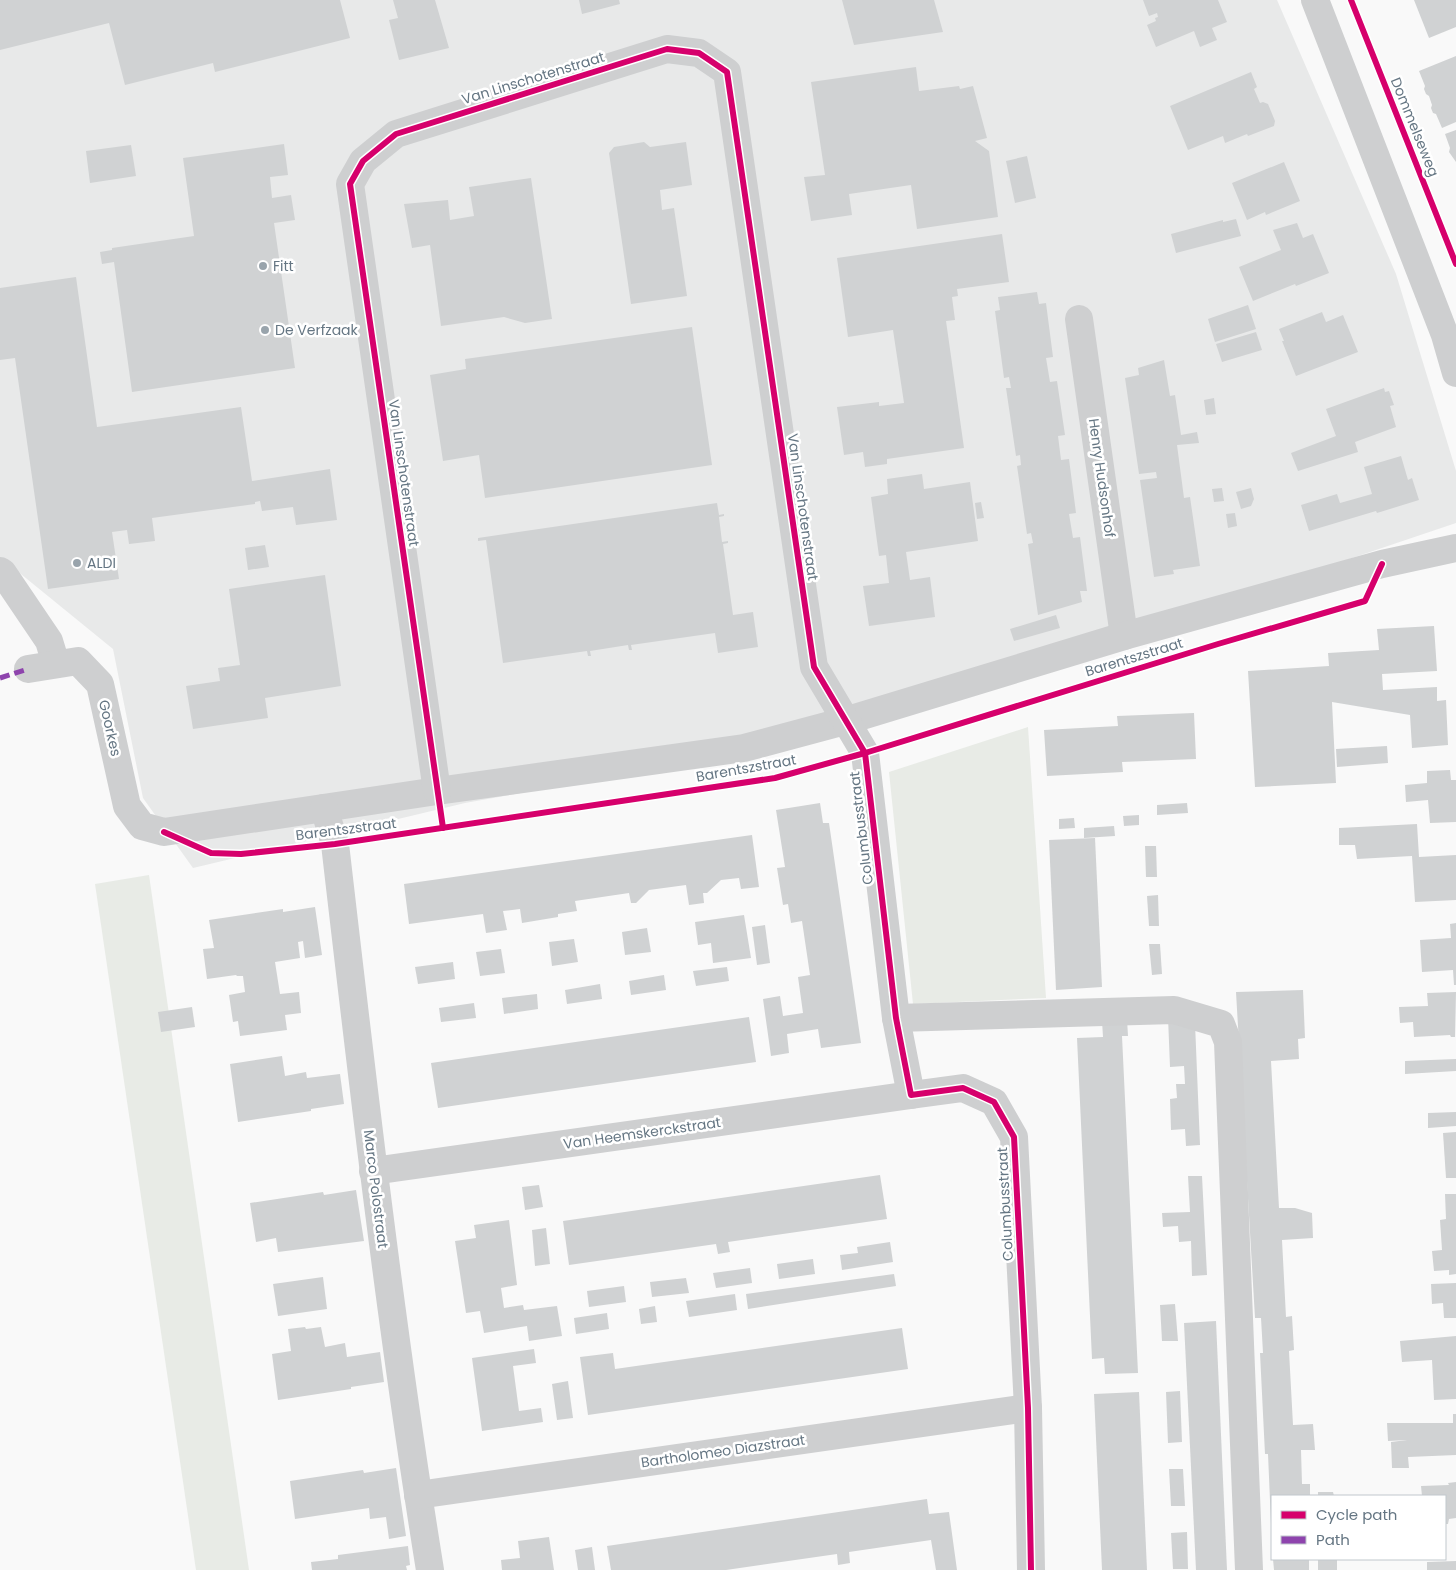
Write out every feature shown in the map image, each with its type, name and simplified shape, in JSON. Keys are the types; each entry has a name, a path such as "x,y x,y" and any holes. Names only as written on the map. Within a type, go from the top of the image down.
{"street":[{"path":"1315,0 1445,335 1456,373"},
{"name":"Van Linschotenstraat","path":"437,791 350,184 364,161 396,134 667,50 699,52 727,72 814,667 844,721"},
{"name":"Henry Hudsonhof","path":"1080,319 1124,636"},
{"name":"Barentszstraat","path":"164,832 744,748 844,721 1124,636 1382,564 1456,548"},
{"path":"0,571 49,641 56,664"},
{"name":"Goorkes","path":"28,669 78,661 100,684 127,806 142,826 164,832"},
{"name":"Columbusstraat","path":"844,721 865,753 896,1018 910,1095 963,1088 994,1102 1014,1137 1028,1408 1031,1570"},
{"name":"Marco Polostraat","path":"324,808 335,844 373,1171 430,1570"},
{"path":"896,1018 1174,1010 1221,1024 1228,1042 1249,1570"},
{"name":"Van Heemskerckstraat","path":"373,1171 910,1095"},
{"name":"Bartholomeo Diazstraat","path":"418,1494 1028,1408"}],"shaded area":[{"path":"0,0 1277,0 1396,274 1456,471 1456,523 803,743 465,803 193,868 143,798 113,649 0,557"},
{"path":"1028,727 1046,998 913,1004 889,772"},
{"path":"149,875 249,1570 196,1570 95,884"}],"building":[{"path":"0,0 340,0 350,38 215,72 213,63 125,85 109,23 0,50"},
{"path":"393,0 435,0 449,48 399,60 389,20 398,18"},
{"path":"579,0 619,0 620,4 582,14"},
{"path":"842,0 934,0 943,32 854,45"},
{"path":"1143,0 1218,0 1227,22 1212,28 1217,40 1200,47 1194,31 1156,47 1147,25 1156,21 1157,13 1149,16"},
{"path":"1414,0 1456,0 1456,27 1429,38"},
{"path":"1456,56 1456,122 1442,128 1436,114 1433,113 1429,96 1424,89 1425,86 1419,71"},
{"path":"916,67 919,91 959,86 960,89 973,86 987,138 975,141 989,151 998,217 917,229 911,185 849,194 852,215 811,221 804,177 825,175 811,82"},
{"path":"1251,72 1257,87 1254,89 1260,103 1268,104 1275,121 1274,126 1225,143 1223,136 1188,150 1170,106"},
{"path":"1456,130 1456,162 1449,152 1450,148 1445,134"},
{"path":"644,142 650,147 686,142 692,185 660,190 662,210 674,208 687,296 631,304 609,153 614,147"},
{"path":"284,144 288,175 270,177 272,198 291,195 295,220 274,223 295,368 132,392 114,262 102,264 100,252 112,250 112,248 194,236 183,158"},
{"path":"131,145 136,176 90,183 86,151"},
{"path":"1027,156 1036,198 1015,203 1006,161"},
{"path":"1284,162 1300,201 1266,215 1265,212 1247,220 1232,183"},
{"path":"531,178 552,319 525,323 504,317 441,326 430,245 412,248 404,204 448,200 450,220 474,216 469,187"},
{"path":"1236,219 1241,236 1176,253 1171,234 1223,220 1223,222"},
{"path":"1297,223 1303,238 1313,234 1329,273 1253,301 1239,267 1281,250 1273,230"},
{"path":"1002,234 1009,282 957,289 958,296 952,297 955,320 946,321 964,448 887,459 887,464 865,467 863,452 844,455 837,407 879,402 879,406 904,403 893,330 848,337 837,258"},
{"path":"76,277 97,427 241,407 252,481 330,469 337,520 296,525 293,507 262,511 260,501 255,502 255,504 152,518 155,541 129,544 127,530 112,532 119,579 48,589 15,358 0,360 0,288"},
{"path":"1037,292 1039,304 1046,303 1053,357 1046,358 1050,382 1057,381 1065,435 1058,436 1061,460 1069,459 1076,513 1069,514 1073,538 1080,537 1087,591 1080,591 1082,602 1038,615 1028,544 1033,543 1031,533 1027,534 1017,466 1021,465 1020,455 1016,456 1006,388 1011,388 1009,377 1004,378 995,311 1000,310 998,297"},
{"path":"1248,305 1256,329 1215,342 1208,319"},
{"path":"1322,312 1326,322 1343,315 1358,352 1296,376 1279,329"},
{"path":"692,327 712,465 485,498 479,455 443,461 430,375 466,369 465,359"},
{"path":"1256,332 1262,350 1222,362 1216,344"},
{"path":"1164,360 1170,396 1175,395 1181,435 1197,432 1199,443 1177,445 1184,498 1190,497 1200,566 1173,570 1174,574 1154,577 1140,480 1157,478 1156,472 1139,474 1125,378 1139,375 1138,368"},
{"path":"1384,388 1385,392 1389,391 1394,405 1390,406 1396,427 1355,442 1358,452 1298,471 1291,453 1336,436 1326,409"},
{"path":"1214,398 1216,414 1206,415 1204,400"},
{"path":"1401,456 1408,480 1412,478 1419,500 1309,531 1301,505 1337,494 1340,503 1372,494 1364,467"},
{"path":"922,474 924,489 970,482 978,541 906,552 910,580 930,577 935,617 869,626 863,586 889,583 886,555 879,556 871,497 888,494 887,479"},
{"path":"1222,488 1224,501 1214,502 1212,489"},
{"path":"1251,488 1254,499 1251,506 1241,509 1236,492"},
{"path":"981,502 984,518 977,519 975,503"},
{"path":"717,503 719,515 724,514 724,516 719,517 722,542 728,541 728,543 723,544 733,615 753,612 758,647 718,653 715,633 631,645 632,650 629,650 628,645 590,651 591,656 588,656 587,651 503,663 486,540 478,541 478,538"},
{"path":"1235,513 1237,526 1228,528 1226,514"},
{"path":"265,545 269,567 248,570 245,548"},
{"path":"325,575 341,686 265,698 268,718 193,729 186,686 220,681 218,668 240,665 229,589"},
{"path":"1056,615 1060,628 1014,641 1010,629"},
{"path":"1434,626 1437,671 1382,674 1383,690 1437,687 1437,701 1446,700 1448,745 1412,748 1410,715 1332,702 1336,783 1255,787 1248,671 1329,666 1328,653 1379,650 1377,629"},
{"path":"1194,713 1196,759 1122,762 1123,772 1047,776 1044,730 1118,726 1117,716"},
{"path":"1387,746 1388,763 1337,767 1336,749"},
{"path":"1450,770 1451,780 1456,780 1456,822 1430,823 1428,800 1406,802 1405,785 1427,783 1427,771"},
{"path":"820,803 823,823 829,823 861,1043 821,1048 818,1029 787,1034 789,1053 771,1056 763,999 780,996 783,1016 803,1013 798,977 810,975 802,921 791,923 788,904 783,905 777,868 785,867 776,810"},
{"path":"1187,803 1188,813 1157,815 1157,805"},
{"path":"1139,815 1139,825 1124,826 1123,816"},
{"path":"1074,818 1075,828 1059,829 1059,819"},
{"path":"1417,824 1419,857 1456,855 1456,900 1415,902 1412,856 1357,859 1355,845 1339,845 1339,828"},
{"path":"1114,826 1115,836 1084,838 1084,828"},
{"path":"752,835 759,887 741,889 739,878 721,880 707,893 703,893 704,903 689,905 686,885 649,890 636,903 631,903 629,893 575,901 577,911 558,914 558,917 522,923 520,909 503,911 507,930 486,933 483,914 409,924 404,884"},
{"path":"1095,838 1102,987 1056,990 1049,840"},
{"path":"1145,846 1156,846 1157,877 1146,877"},
{"path":"1158,895 1159,926 1149,926 1147,896"},
{"path":"315,907 322,955 305,958 303,941 298,942 300,958 275,962 280,994 299,992 301,1013 285,1015 287,1030 240,1036 238,1021 233,1022 229,995 245,992 243,976 236,975 207,979 203,949 214,948 209,920 283,909 283,912"},
{"path":"744,915 751,958 713,963 711,943 698,945 695,922"},
{"path":"1456,923 1456,985 1454,985 1453,970 1422,972 1420,940 1451,938 1450,924"},
{"path":"765,925 770,963 757,965 752,927"},
{"path":"647,928 651,952 625,955 622,932"},
{"path":"574,939 578,962 552,966 549,942"},
{"path":"1149,944 1160,944 1162,974 1152,975"},
{"path":"501,949 505,973 480,976 476,952"},
{"path":"453,962 455,979 418,984 415,967"},
{"path":"727,967 729,981 696,986 693,971"},
{"path":"664,975 666,990 631,995 629,981"},
{"path":"600,984 602,999 567,1004 565,990"},
{"path":"1303,990 1305,1038 1298,1039 1299,1059 1271,1061 1279,1208 1295,1208 1312,1213 1313,1238 1282,1240 1286,1317 1292,1316 1294,1350 1289,1351 1293,1425 1313,1424 1315,1450 1301,1450 1302,1484 1310,1484 1310,1495 1271,1495 1271,1524 1260,1353 1263,1353 1261,1318 1255,1318 1236,992"},
{"path":"1456,992 1455,1037 1450,1035 1414,1037 1413,1022 1400,1023 1399,1007 1428,1006 1427,993"},
{"path":"537,994 538,1009 504,1014 502,998"},
{"path":"474,1003 476,1018 441,1022 439,1008"},
{"path":"192,1007 195,1027 161,1032 158,1012"},
{"path":"749,1017 756,1062 438,1108 431,1063"},
{"path":"1168,1017 1195,1023 1200,1145 1186,1146 1185,1129 1171,1130 1170,1099 1177,1098 1176,1084 1185,1084 1184,1066 1170,1067"},
{"path":"1127,1019 1128,1036 1122,1036 1138,1373 1105,1374 1104,1358 1092,1359 1077,1038 1103,1037 1102,1021"},
{"path":"282,1056 285,1076 306,1072 307,1078 340,1074 344,1104 238,1122 230,1064"},
{"path":"1456,1059 1456,1071 1405,1074 1405,1061"},
{"path":"1456,1112 1456,1126 1428,1128 1428,1113"},
{"path":"1456,1132 1456,1178 1446,1178 1443,1133"},
{"path":"880,1175 887,1219 728,1242 730,1252 718,1254 716,1244 569,1265 563,1221"},
{"path":"1188,1176 1202,1176 1207,1275 1192,1276 1191,1241 1179,1242 1178,1226 1163,1227 1162,1213 1190,1212"},
{"path":"539,1185 543,1207 525,1210 522,1187"},
{"path":"356,1190 364,1241 278,1252 276,1238 256,1242 250,1203 323,1192 324,1195"},
{"path":"1445,1194 1456,1194 1456,1274 1449,1275 1449,1270 1434,1271 1432,1251 1442,1250 1440,1220 1446,1219"},
{"path":"509,1220 517,1285 501,1288 504,1308 523,1305 524,1310 557,1306 562,1336 529,1341 527,1326 484,1333 480,1311 466,1313 455,1241 476,1238 474,1225"},
{"path":"546,1228 550,1264 535,1266 532,1230"},
{"path":"890,1242 893,1262 842,1270 840,1255 858,1253 857,1247"},
{"path":"813,1259 815,1274 779,1279 777,1264"},
{"path":"750,1268 752,1283 716,1288 713,1273"},
{"path":"894,1274 896,1286 748,1309 746,1294"},
{"path":"323,1277 327,1309 278,1316 273,1284"},
{"path":"686,1278 689,1293 652,1297 650,1282"},
{"path":"1456,1283 1456,1318 1444,1318 1443,1303 1432,1304 1431,1284"},
{"path":"624,1286 626,1302 589,1307 587,1291"},
{"path":"735,1294 737,1310 689,1317 686,1301"},
{"path":"1175,1304 1178,1341 1162,1341 1160,1305"},
{"path":"655,1306 657,1322 641,1324 639,1309"},
{"path":"607,1313 609,1329 576,1334 574,1318"},
{"path":"1216,1321 1227,1570 1196,1570 1184,1323"},
{"path":"305,1327 306,1329 321,1327 325,1347 345,1343 347,1357 380,1352 384,1382 278,1400 272,1354 291,1351 288,1329"},
{"path":"902,1328 908,1369 588,1415 580,1357 613,1353 615,1369"},
{"path":"1456,1336 1456,1399 1434,1400 1432,1360 1402,1362 1400,1341"},
{"path":"534,1349 536,1363 513,1366 519,1411 541,1408 543,1422 482,1431 472,1358"},
{"path":"568,1381 573,1418 557,1420 552,1384"},
{"path":"1180,1391 1182,1442 1168,1443 1166,1392"},
{"path":"1139,1392 1147,1570 1102,1570 1094,1394"},
{"path":"1453,1414 1456,1414 1456,1455 1408,1457 1409,1468 1392,1468 1391,1442 1407,1440 1388,1441 1387,1423 1453,1423"},
{"path":"396,1468 406,1536 389,1539 386,1517 370,1519 369,1508 295,1519 290,1481 363,1470 364,1473"},
{"path":"1169,1469 1183,1469 1185,1506 1171,1506"},
{"path":"1456,1482 1456,1518 1449,1519 1448,1524 1446,1524 1446,1495 1422,1495 1421,1486 1449,1485 1448,1483"},
{"path":"1318,1492 1333,1492 1334,1495 1318,1495"},
{"path":"927,1499 929,1514 949,1512 957,1570 936,1570 931,1540 849,1552 850,1563 838,1565 837,1554 726,1570 611,1570 607,1546"},
{"path":"1187,1532 1188,1569 1173,1569 1171,1533"},
{"path":"549,1537 554,1570 502,1570 501,1560 520,1558 518,1541"},
{"path":"408,1546 410,1565 406,1566 407,1570 312,1570 311,1562 338,1559 338,1555"},
{"path":"592,1547 595,1570 578,1570 575,1550"},
{"path":"1273,1560 1309,1560 1309,1570 1274,1570"},
{"path":"1318,1560 1337,1560 1337,1570 1318,1570"},
{"path":"1456,1561 1456,1570 1427,1570 1427,1562"}],"marked path":[{"path":"0,678 28,669"}],"cycle path":[{"name":"Dommelseweg","path":"1351,0 1456,264"},
{"path":"443,828 350,184 363,161 396,134 667,49 699,53 727,72 814,667 865,753 896,1018 911,1095 963,1088 994,1102 1014,1137 1028,1408 1031,1570"},
{"path":"164,832 211,853 241,854 335,844 775,778 865,753 1218,644 1365,601 1382,564"}],"place":[{"name":"Fitt","path":"263,266"},
{"name":"De Verfzaak","path":"265,330"},
{"name":"ALDI","path":"77,563"}]}
